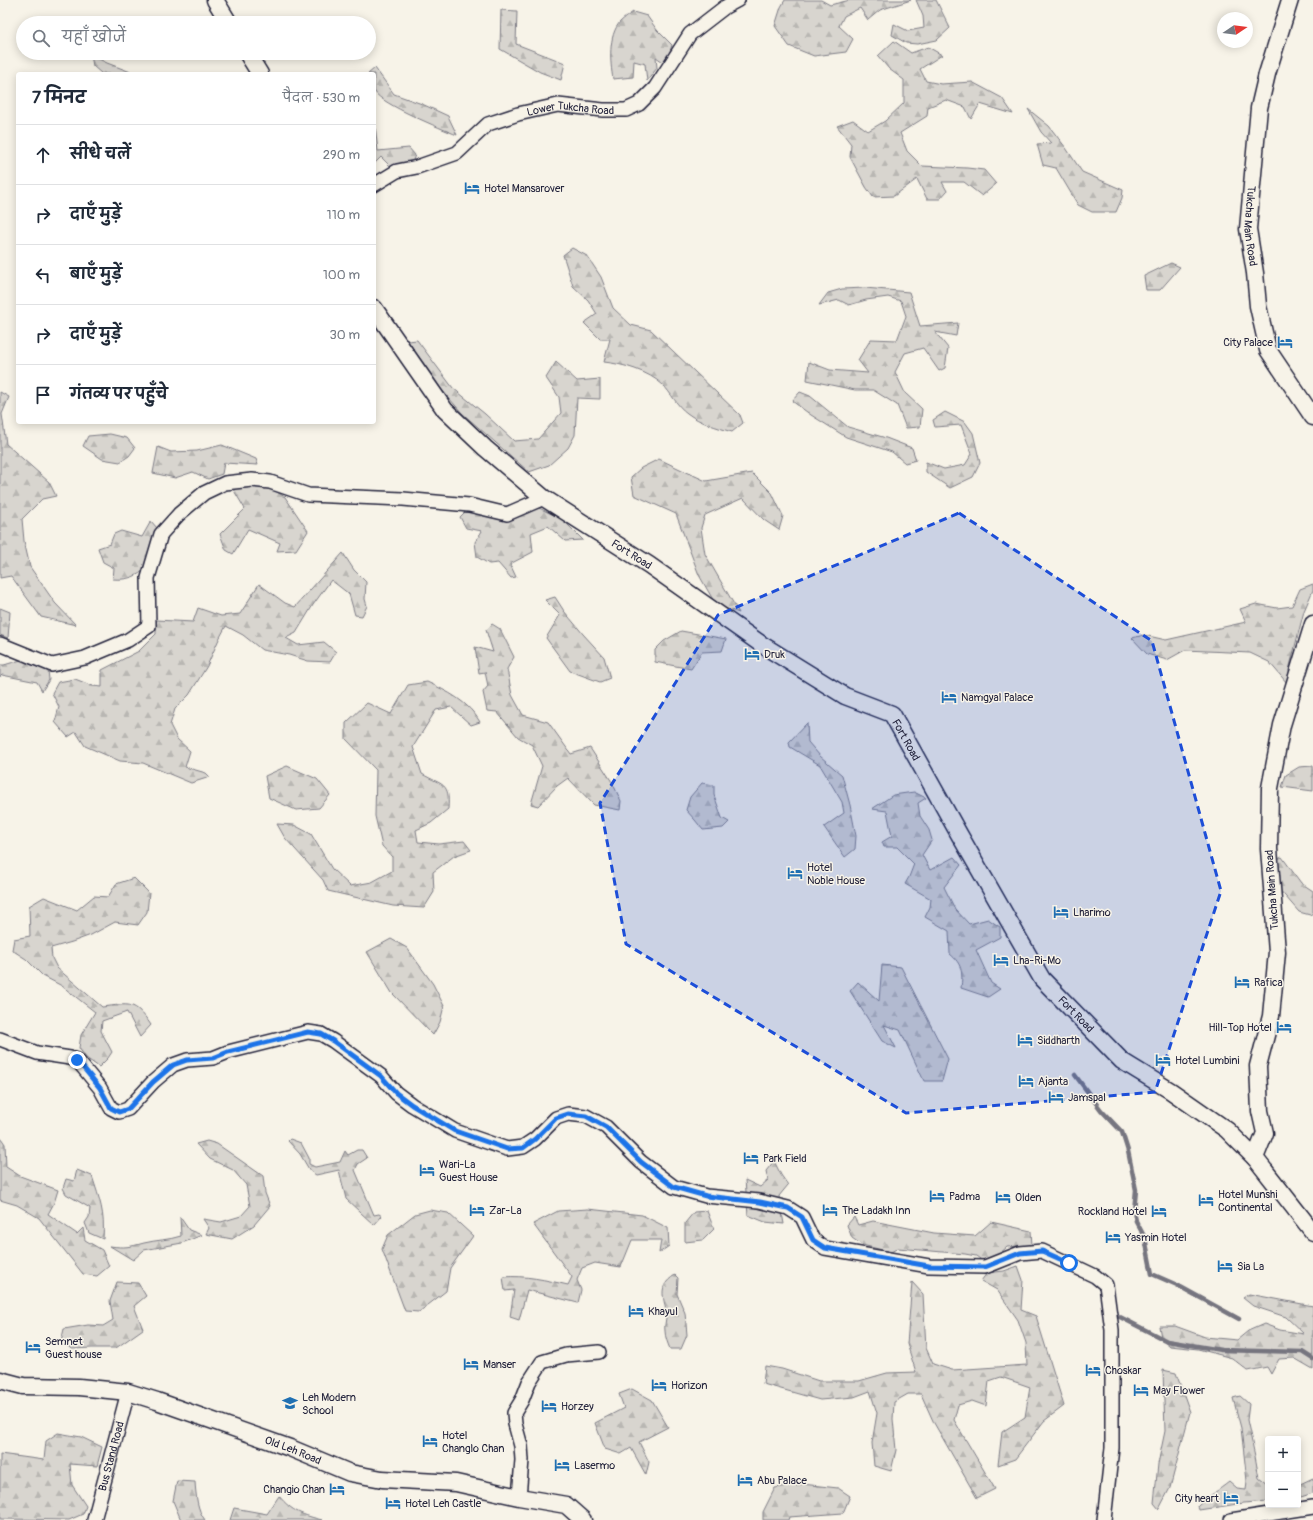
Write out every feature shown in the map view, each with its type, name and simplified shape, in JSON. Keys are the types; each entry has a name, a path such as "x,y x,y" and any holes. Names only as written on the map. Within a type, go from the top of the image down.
{"street":[{"path":"215,0 225,16"},
{"name":"Lower Tukcha Road","path":"376,184 397,172 417,167 457,153 488,124 518,114 558,105 603,110 626,110 640,104 655,88 690,34 725,7 738,0"},
{"name":"Tukcha Main Road","path":"1290,0 1267,74 1259,108 1248,229 1255,273 1258,306 1268,350 1313,417"},
{"path":"252,60 259,72"},
{"name":"Fort Road","path":"376,311 445,410 485,448 544,498 649,565 761,644 845,696 892,714 1042,979 1122,1061 1171,1091 1227,1130 1255,1158 1313,1232"},
{"path":"0,644 52,665 85,658 128,640 149,626 148,578 161,534 179,514 204,493 225,483 252,480 270,482 308,496 403,499 461,504 507,514 544,498"},
{"name":"Tukcha Main Road","path":"1255,1158 1265,1132 1260,1111 1258,1066 1271,1016 1277,952 1269,849 1270,788 1282,725 1313,624"},
{"path":"0,1039 37,1053 77,1060 100,1088 111,1108 119,1112 128,1109 153,1082 173,1065 187,1060 213,1058 235,1050 308,1032 321,1034 381,1076 396,1093 412,1105 455,1131 507,1149 523,1148 535,1139 556,1118 568,1114 586,1116 606,1127 641,1162 674,1187 706,1196 760,1202 788,1208 802,1217 813,1240 825,1248 929,1266 985,1267 1020,1253 1042,1251 1095,1276 1106,1285 1112,1330 1112,1448 1104,1520"},
{"path":"519,1497 522,1460 521,1446 515,1424 514,1413 522,1400 529,1382 542,1362 566,1355 598,1352"},
{"name":"Old Leh Road","path":"0,1380 23,1386 78,1387 128,1392 290,1448 350,1473 382,1479 456,1483 519,1497 566,1505 583,1520"},
{"name":"Bus Stand Road","path":"94,1520 128,1392"},
{"path":"1231,1520 1313,1506"}],"highlighted area":[{"path":"959,513 1152,641 1221,891 1155,1092 906,1113 626,944 600,803 718,615"}],"green space":[{"path":"785,0 821,0 830,5 850,0 911,0 880,10 868,20 860,8 844,16 839,26 853,39 846,52 814,56 789,46 775,26 781,7"},
{"path":"916,0 936,0 950,28 937,40 917,44 906,43 892,35 894,24 908,31 924,28 923,16"},
{"path":"501,10 517,11 516,44 565,63 561,80 540,72 500,49"},
{"path":"633,12 647,16 657,30 672,45 666,64 656,57 657,68 647,81 645,64 634,61 633,77 613,79 611,49 613,34 620,22"},
{"path":"894,41 911,53 928,47 942,55 920,69 926,81 941,84 972,82 1002,98 1013,114 980,104 971,119 965,107 946,100 928,107 927,116 900,133 907,151 922,166 984,170 996,184 982,196 964,182 942,182 947,191 940,199 927,199 917,179 894,196 873,197 866,187 850,157 851,144 837,126 853,120 868,131 885,121 904,103 904,80 889,69 878,56"},
{"path":"92,60 101,60 131,72 100,72 93,66"},
{"path":"375,68 394,94 422,104 448,116 457,135 413,116 388,103 376,93 376,72 370,72"},
{"path":"1028,109 1049,126 1082,172 1123,190 1122,198 1116,212 1092,212 1078,205 1056,168 1043,165 1037,144 1051,143 1041,132"},
{"path":"376,134 378,151 409,148 415,155 412,163 392,168 381,157 376,162"},
{"path":"572,248 587,256 601,277 613,308 631,325 651,330 740,415 743,423 732,432 703,422 683,410 663,385 657,380 643,372 627,366 604,362 610,339 600,339 584,323 597,314 588,300 573,286 563,255"},
{"path":"1171,263 1180,267 1160,290 1146,290 1144,276"},
{"path":"865,288 909,292 920,326 958,323 956,336 935,332 948,348 945,368 939,371 923,348 905,353 895,372 905,393 922,409 920,427 906,428 897,405 873,390 855,390 807,380 809,362 830,370 868,373 858,360 871,339 897,340 906,316 901,301 888,297 866,300 849,305 839,300 819,305 828,293 842,289"},
{"path":"417,340 453,388 485,414 514,441 538,439 561,413 559,397 546,378 556,362 577,381 600,379 600,399 577,398 575,435 568,448 549,465 529,472 462,413 442,390 408,341"},
{"path":"0,392 9,397 2,414 6,444 49,482 56,496 42,499 22,519 24,541 30,567 55,603 76,625 41,617 11,576 0,578"},
{"path":"800,392 810,396 848,427 886,438 912,448 916,460 905,463 892,452 846,437 792,401"},
{"path":"945,412 965,422 973,433 980,463 973,477 950,488 926,472 926,462 944,469 965,465 972,454 961,425 935,427 933,420"},
{"path":"110,434 127,438 135,448 129,456 120,462 102,459 83,446 88,436"},
{"path":"222,445 256,459 258,465 224,463 222,474 208,479 193,472 175,478 153,473 158,447 171,452 197,451"},
{"path":"659,459 706,481 752,473 772,493 783,516 779,530 764,520 743,498 705,515 701,528 705,554 739,613 716,605 699,575 676,514 634,495 631,477 641,468"},
{"path":"254,484 269,487 285,497 308,531 296,550 277,551 280,543 248,529 233,554 226,550 220,534 245,509 233,489"},
{"path":"537,507 562,519 583,540 565,541 548,526 531,533 533,552 510,564 516,577 511,578 498,563 489,564 477,557 475,542 482,531 466,528 460,517 466,511 492,517"},
{"path":"151,521 157,528 143,571 129,578 113,579 114,568 103,562 98,548 110,544 114,534 121,531 142,537"},
{"path":"343,553 354,570 366,582 365,599 367,606 362,616 355,615 349,594 331,580 313,605 296,633 286,638 298,645 324,642 336,652 330,662 308,661 289,655 262,650 243,635 226,626 207,666 189,695 175,709 170,725 177,739 190,751 185,767 206,773 210,777 191,783 143,763 120,761 85,746 76,732 68,737 55,722 59,707 52,693 58,682 75,679 93,686 102,687 102,670 139,651 156,634 156,620 193,622 198,608 221,616 240,614 259,584 285,603 295,607"},
{"path":"1313,584 1313,590 1304,611 1289,670 1291,679 1287,683 1269,662 1250,653 1185,650 1167,660 1147,654 1132,638 1144,635 1166,640 1246,622 1240,609 1256,604 1277,608 1292,606 1300,589"},
{"path":"555,597 564,611 604,657 610,678 600,682 570,671 546,638 560,615 545,600"},
{"path":"0,608 10,612 8,638 0,635"},
{"path":"492,624 500,629 514,657 507,669 512,695 523,715 548,722 571,754 590,748 612,782 621,801 620,810 594,805 568,778 557,786 538,806 531,804 542,766 532,745 518,737 497,712 487,711 483,692 488,686 485,672 479,673 475,647 493,652 486,630"},
{"path":"681,631 726,639 722,651 702,652 691,669 655,662 655,650 664,641"},
{"path":"21,660 48,670 49,680 42,691 37,682 2,675 0,677 0,665"},
{"path":"427,682 450,693 464,703 480,722 471,725 451,707 436,710 413,747 422,774 444,786 448,794 448,809 431,823 416,830 418,842 439,844 464,841 471,850 454,856 433,872 434,892 424,908 393,906 328,891 323,880 285,838 277,824 294,825 311,834 332,869 350,886 372,882 392,871 392,857 382,846 375,816 376,770 346,739 346,723 367,703 391,714 408,685"},
{"path":"807,723 808,742 820,756 842,775 856,836 855,849 845,857 824,827 844,813 842,802 820,765 790,747 789,742"},
{"path":"287,766 317,779 330,795 319,808 296,810 269,798 265,776"},
{"path":"1313,766 1313,791 1282,787 1286,775 1299,767"},
{"path":"702,783 714,785 714,795 722,818 729,822 723,828 703,830 686,810 690,797"},
{"path":"914,792 926,798 918,803 920,816 929,830 932,840 922,855 930,870 954,857 961,865 944,887 955,909 969,924 988,919 1000,927 1000,937 976,950 991,983 1000,989 988,997 961,988 962,973 957,961 950,954 949,931 925,917 930,907 931,899 905,884 914,864 897,847 884,847 882,842 892,836 887,811 872,809 893,795"},
{"path":"1282,857 1301,883 1313,891 1313,913 1310,915 1299,912 1278,888 1276,860"},
{"path":"134,878 149,893 147,912 138,925 115,922 91,935 51,948 52,958 57,968 102,1007 119,1005 131,1006 140,1011 151,1025 140,1037 127,1012 102,1021 101,1031 112,1052 99,1067 86,1058 79,1048 81,1035 95,1012 62,986 43,976 26,959 12,950 14,939 30,936 29,906 44,897 77,910 94,896 108,897 116,884"},
{"path":"391,939 407,948 433,984 444,1006 440,1022 433,1035 392,993 367,952"},
{"path":"882,965 901,967 948,1059 942,1081 924,1081 900,1030 884,1025 896,1048 882,1041 850,991 858,982 879,1001"},
{"path":"1,1138 5,1144 6,1167 20,1176 58,1190 54,1203 48,1214 77,1234 83,1228 85,1240 102,1250 109,1266 97,1276 83,1274 39,1218 17,1205 0,1200"},
{"path":"290,1139 301,1143 309,1158 309,1164 315,1167 340,1162 345,1151 348,1155 357,1150 362,1150 367,1158 358,1164 355,1170 374,1215 379,1214 382,1216 374,1225 346,1199 339,1170 316,1175 310,1171 300,1154 288,1141"},
{"path":"207,1141 217,1144 263,1176 265,1193 270,1206 254,1225 232,1239 206,1234 209,1228 203,1219 221,1222 241,1216 250,1206 246,1185 233,1170 210,1159 196,1144"},
{"path":"774,1161 788,1185 779,1196 784,1224 765,1222 748,1215 745,1180 760,1187 768,1180 766,1171"},
{"path":"77,1170 92,1176 103,1214 103,1239 89,1233 85,1223 89,1217 90,1208 66,1194 63,1188 66,1179 74,1181"},
{"path":"588,1209 642,1215 668,1228 669,1246 659,1253 661,1240 632,1240 621,1267 595,1263 582,1268 577,1280 581,1290 578,1303 527,1290 519,1320 510,1317 514,1290 505,1291 503,1277 527,1277 568,1285 572,1277 533,1224 558,1211"},
{"path":"430,1210 448,1213 473,1236 450,1268 446,1291 419,1312 405,1311 382,1249 388,1235 415,1214"},
{"path":"707,1211 714,1229 703,1240 685,1242 685,1223 694,1212"},
{"path":"180,1217 189,1230 202,1235 182,1243 144,1250 133,1260 110,1246 127,1247 181,1236"},
{"path":"854,1217 858,1225 873,1221 934,1233 975,1236 991,1222 1031,1231 1032,1245 1007,1247 998,1255 984,1262 976,1256 965,1254 898,1248 891,1252 862,1245 852,1238 847,1225"},
{"path":"1018,1266 1023,1280 1021,1310 1036,1316 1064,1406 1044,1421 1015,1459 998,1465 1002,1432 1025,1417 1030,1387 1001,1377 989,1381 986,1406 972,1401 958,1405 954,1420 995,1489 977,1498 934,1423 921,1394 908,1394 894,1402 893,1419 896,1450 891,1471 874,1466 872,1443 877,1413 870,1391 854,1397 820,1400 763,1384 765,1366 782,1369 819,1381 859,1381 887,1373 916,1372 907,1344 912,1282 923,1294 926,1348 933,1364 952,1370 1027,1365 1026,1343 1018,1320 997,1290 981,1281 987,1273 1004,1271"},
{"path":"675,1275 678,1278 677,1294 685,1313 687,1335 681,1349 670,1349 666,1338 665,1329 666,1310 663,1289 665,1284"},
{"path":"117,1282 138,1283 146,1296 134,1306 143,1329 116,1348 72,1349 61,1342 64,1329 88,1325 103,1326 113,1320 110,1301"},
{"path":"1249,1294 1313,1306 1313,1369 1294,1358 1279,1359 1271,1374 1267,1367 1248,1371 1232,1358 1198,1349 1170,1346 1161,1338 1159,1326 1175,1326 1205,1337 1237,1340 1248,1331 1264,1324 1280,1330 1304,1334 1286,1317 1253,1306 1243,1298"},
{"path":"1163,1370 1176,1373 1190,1412 1170,1488 1159,1509 1154,1503 1158,1464 1165,1431"},
{"path":"632,1389 652,1400 668,1427 639,1442 649,1462 646,1475 631,1448 621,1454 605,1449 595,1423 624,1408 619,1394"},
{"path":"1240,1396 1249,1404 1247,1420 1259,1478 1265,1483 1265,1501 1199,1510 1198,1506 1202,1502 1229,1482 1237,1489 1246,1490 1247,1481 1241,1428 1233,1398"},
{"path":"58,1433 81,1437 102,1447 97,1466 70,1464 72,1485 86,1506 83,1514 69,1520 0,1519 0,1454 44,1460 46,1441"},
{"path":"1313,1478 1313,1493 1301,1497 1301,1484"},
{"path":"177,1481 195,1482 196,1497 202,1516 205,1520 181,1520 173,1501"},
{"path":"802,1484 838,1488 850,1496 843,1513 789,1517 788,1520 763,1520 763,1512 775,1488"},
{"path":"279,1496 289,1506 298,1512 322,1520 230,1520 234,1508 267,1514"}],"waterway":[{"path":"1075,1075 1101,1110 1122,1132 1128,1151 1136,1190 1134,1211 1136,1221 1145,1238 1152,1274 1177,1285 1239,1319"},
{"path":"1118,1316 1167,1341 1221,1350 1302,1352 1313,1359"}],"place":[{"name":"Hotel Mansarover","path":"472,188"},
{"name":"City Palace","path":"1285,342"},
{"name":"Druk","path":"752,654"},
{"name":"Namgyal Palace","path":"949,697"},
{"name":"Hotel Noble House","path":"795,873"},
{"name":"Lharimo","path":"1061,912"},
{"name":"Lha-Ri-Mo","path":"1001,960"},
{"name":"Rafica","path":"1242,982"},
{"name":"Hill-Top Hotel","path":"1284,1027"},
{"name":"Siddharth","path":"1025,1040"},
{"name":"Hotel Lumbini","path":"1163,1060"},
{"name":"Ajanta","path":"1026,1081"},
{"name":"Jamspal","path":"1056,1097"},
{"name":"Park Field","path":"751,1158"},
{"name":"Wari-La Guest House","path":"427,1170"},
{"name":"Padma","path":"937,1196"},
{"name":"Olden","path":"1003,1197"},
{"name":"Hotel Munshi Continental","path":"1206,1200"},
{"name":"Zar-La","path":"477,1210"},
{"name":"The Ladakh Inn","path":"830,1210"},
{"name":"Rockland Hotel","path":"1159,1211"},
{"name":"Yasmin Hotel","path":"1113,1237"},
{"name":"Sia La","path":"1225,1266"},
{"name":"Khayul","path":"636,1311"},
{"name":"Semnet Guest house","path":"33,1347"},
{"name":"Manser","path":"471,1364"},
{"name":"Choskar","path":"1093,1370"},
{"name":"Horizon","path":"659,1385"},
{"name":"May Flower","path":"1141,1390"},
{"name":"Leh Modern School","path":"290,1403"},
{"name":"Horzey","path":"549,1406"},
{"name":"Hotel Changlo Chan","path":"430,1441"},
{"name":"Lasermo","path":"562,1465"},
{"name":"Abu Palace","path":"745,1480"},
{"name":"Changio Chan","path":"337,1489"},
{"name":"City heart","path":"1231,1498"},
{"name":"Hotel Leh Castle","path":"393,1503"}],"route":[{"path":"77,1060 100,1088 111,1108 119,1112 128,1109 153,1082 173,1065 187,1060 213,1058 228,1052 308,1032 321,1034 381,1076 396,1093 412,1105 455,1131 507,1149 523,1148 535,1139 556,1118 568,1114 586,1116 606,1127 641,1162 674,1187 706,1196 760,1202 788,1208 802,1217 813,1240 825,1248 929,1266 985,1267 1020,1253 1042,1251 1069,1263"}]}
